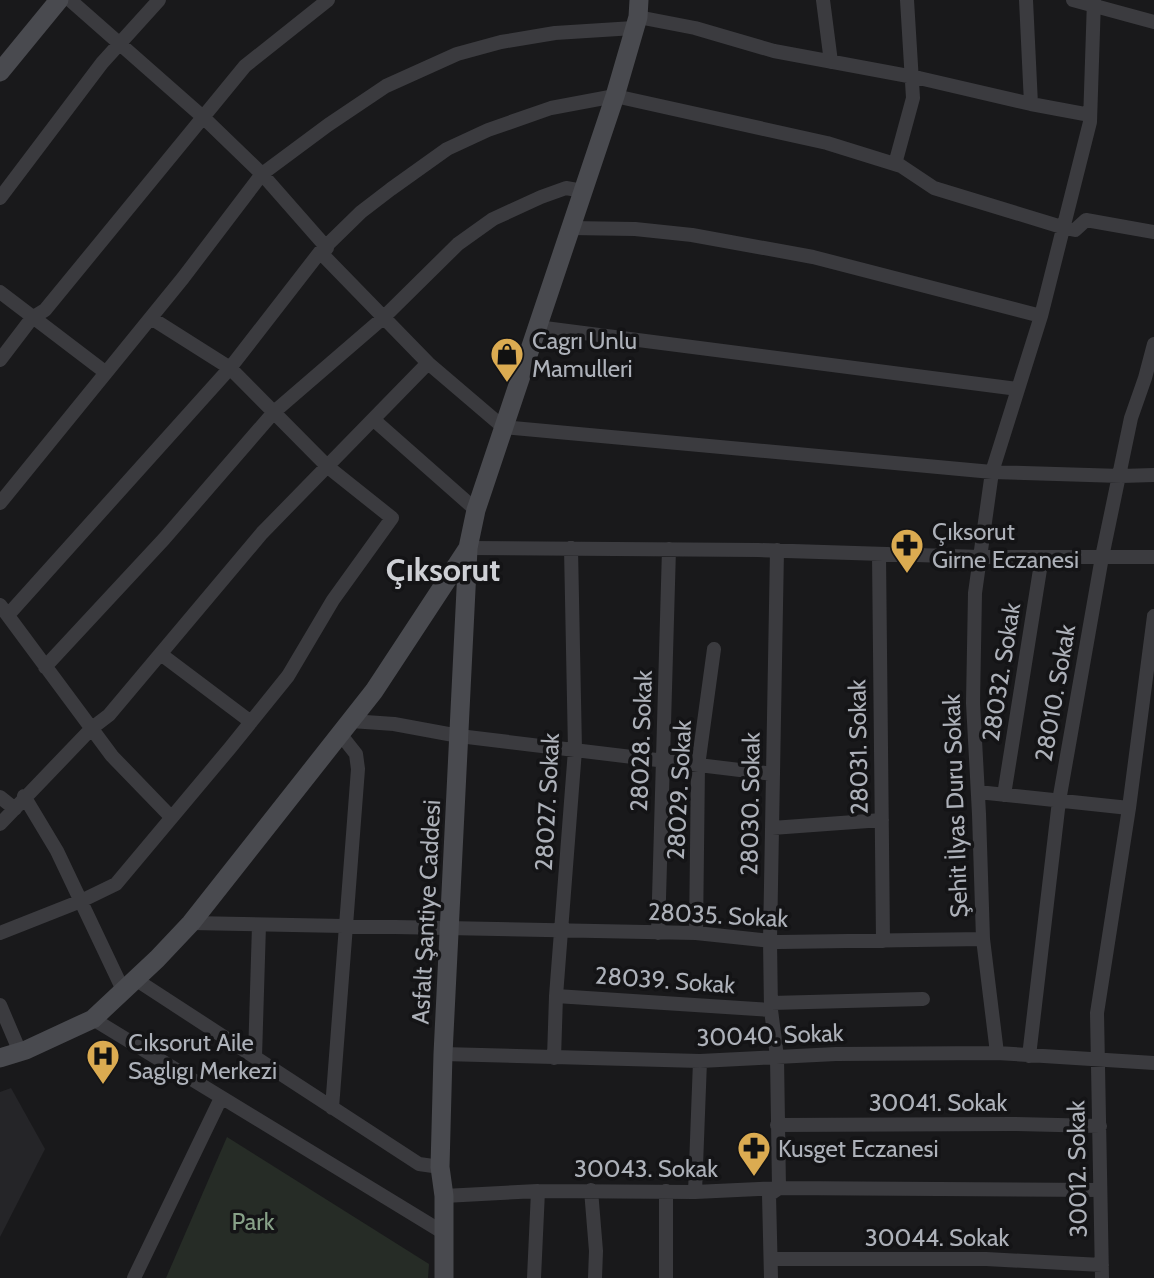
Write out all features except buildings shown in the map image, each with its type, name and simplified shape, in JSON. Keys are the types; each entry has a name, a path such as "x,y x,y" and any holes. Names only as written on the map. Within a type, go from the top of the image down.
{"street":[{"path":"0,72 59,0"},
{"path":"70,0 204,118 261,174 383,318 428,363 503,427 992,472 1154,475"},
{"path":"0,198 102,63 159,0"},
{"path":"0,360 32,318 45,310 245,66 328,0"},
{"path":"823,0 831,62"},
{"path":"895,164 913,98 907,0"},
{"path":"1026,0 1031,104"},
{"path":"1073,0 1094,2 1132,17 1154,22"},
{"name":"Şehit İlyas Duru Sokak","path":"997,1053 983,939 973,703 975,593 992,472 1041,316 1065,228 1090,115 1094,2"},
{"path":"0,1061 93,1019 191,923 374,691 468,548 476,510 615,96 637,15"},
{"path":"0,503 151,318 261,174 386,86 457,54 479,47 637,15 695,28 774,51 1090,115"},
{"path":"171,817 112,756 4,610 230,368 323,250 361,212 447,149 488,130 551,108 615,96 827,143 895,164 933,188 1065,228 1075,230 1086,220 1154,232"},
{"path":"45,667 164,539 274,412 383,318 458,244 493,219 541,197 566,188 583,191"},
{"path":"570,228 635,229 695,235 813,257 1041,316"},
{"path":"0,292 105,372"},
{"path":"0,933 116,884 288,676 339,591 392,518 328,467 230,368 151,318"},
{"path":"537,327 1018,389"},
{"name":"28010. Sokak","path":"1028,1056 1059,801 1102,556 1121,476 1131,418 1150,379 1154,344"},
{"path":"0,824 24,796 108,715 162,655 262,533 428,363"},
{"path":"374,420 476,510"},
{"path":"468,548 669,549 980,557 1154,557"},
{"name":"Asfalt Şantiye Caddesi","path":"444,1278 444,1196 440,1167 443,1054 468,548"},
{"name":"28027. Sokak","path":"554,1058 556,996 575,750 571,548"},
{"name":"28028. Sokak","path":"658,933 669,549"},
{"name":"28030. Sokak","path":"771,1259 769,1195 779,1188 777,1057 771,1007 770,941 777,551"},
{"name":"28031. Sokak","path":"879,554 883,941"},
{"name":"28032. Sokak","path":"1004,795 1042,557"},
{"name":"30012. Sokak","path":"1102,1271 1097,1013 1129,808 1154,617"},
{"name":"28029. Sokak","path":"696,933 698,766 714,649"},
{"path":"162,655 251,722"},
{"path":"346,728 394,724 459,736 773,774"},
{"path":"332,1108 358,769 356,754 346,728"},
{"path":"978,792 1129,808"},
{"path":"24,796 130,984 255,1057 419,1164 440,1167"},
{"path":"0,797 15,808"},
{"path":"772,828 882,820"},
{"name":"28035. Sokak","path":"191,923 696,933 770,941 983,939"},
{"path":"255,1057 259,925"},
{"name":"28039. Sokak","path":"556,996 771,1007 923,999"},
{"path":"0,1005 20,1052"},
{"path":"93,1019 444,1233"},
{"name":"30040. Sokak","path":"443,1054 700,1061 836,1054 997,1053 1154,1063"},
{"path":"695,1192 700,1061"},
{"path":"134,1278 221,1098"},
{"name":"30041. Sokak","path":"777,1125 1100,1126"},
{"name":"30043. Sokak","path":"444,1196 538,1191 695,1192 779,1188 1100,1190"},
{"path":"591,1190 596,1251 595,1278"},
{"path":"534,1278 538,1191"},
{"path":"666,1191 666,1278"},
{"path":"771,1259 771,1278"},
{"name":"30044. Sokak","path":"771,1259 986,1259 1102,1271"}],"shaded area":[{"path":"11,1088 45,1149 0,1237 0,1092"}],"green space":[{"name":"Park","path":"227,1137 429,1264 428,1278 166,1278"}],"place":[{"name":"Cagrı Unlu Mamulleri","path":"507,384"},
{"name":"Çıksorut Girne Eczanesi","path":"907,575"},
{"name":"Cıksorut Aile Saglıgı Merkezi","path":"103,1086"},
{"name":"Kusget Eczanesi","path":"754,1178"}],"district":[{"name":"Çıksorut","path":"443,569"}]}
